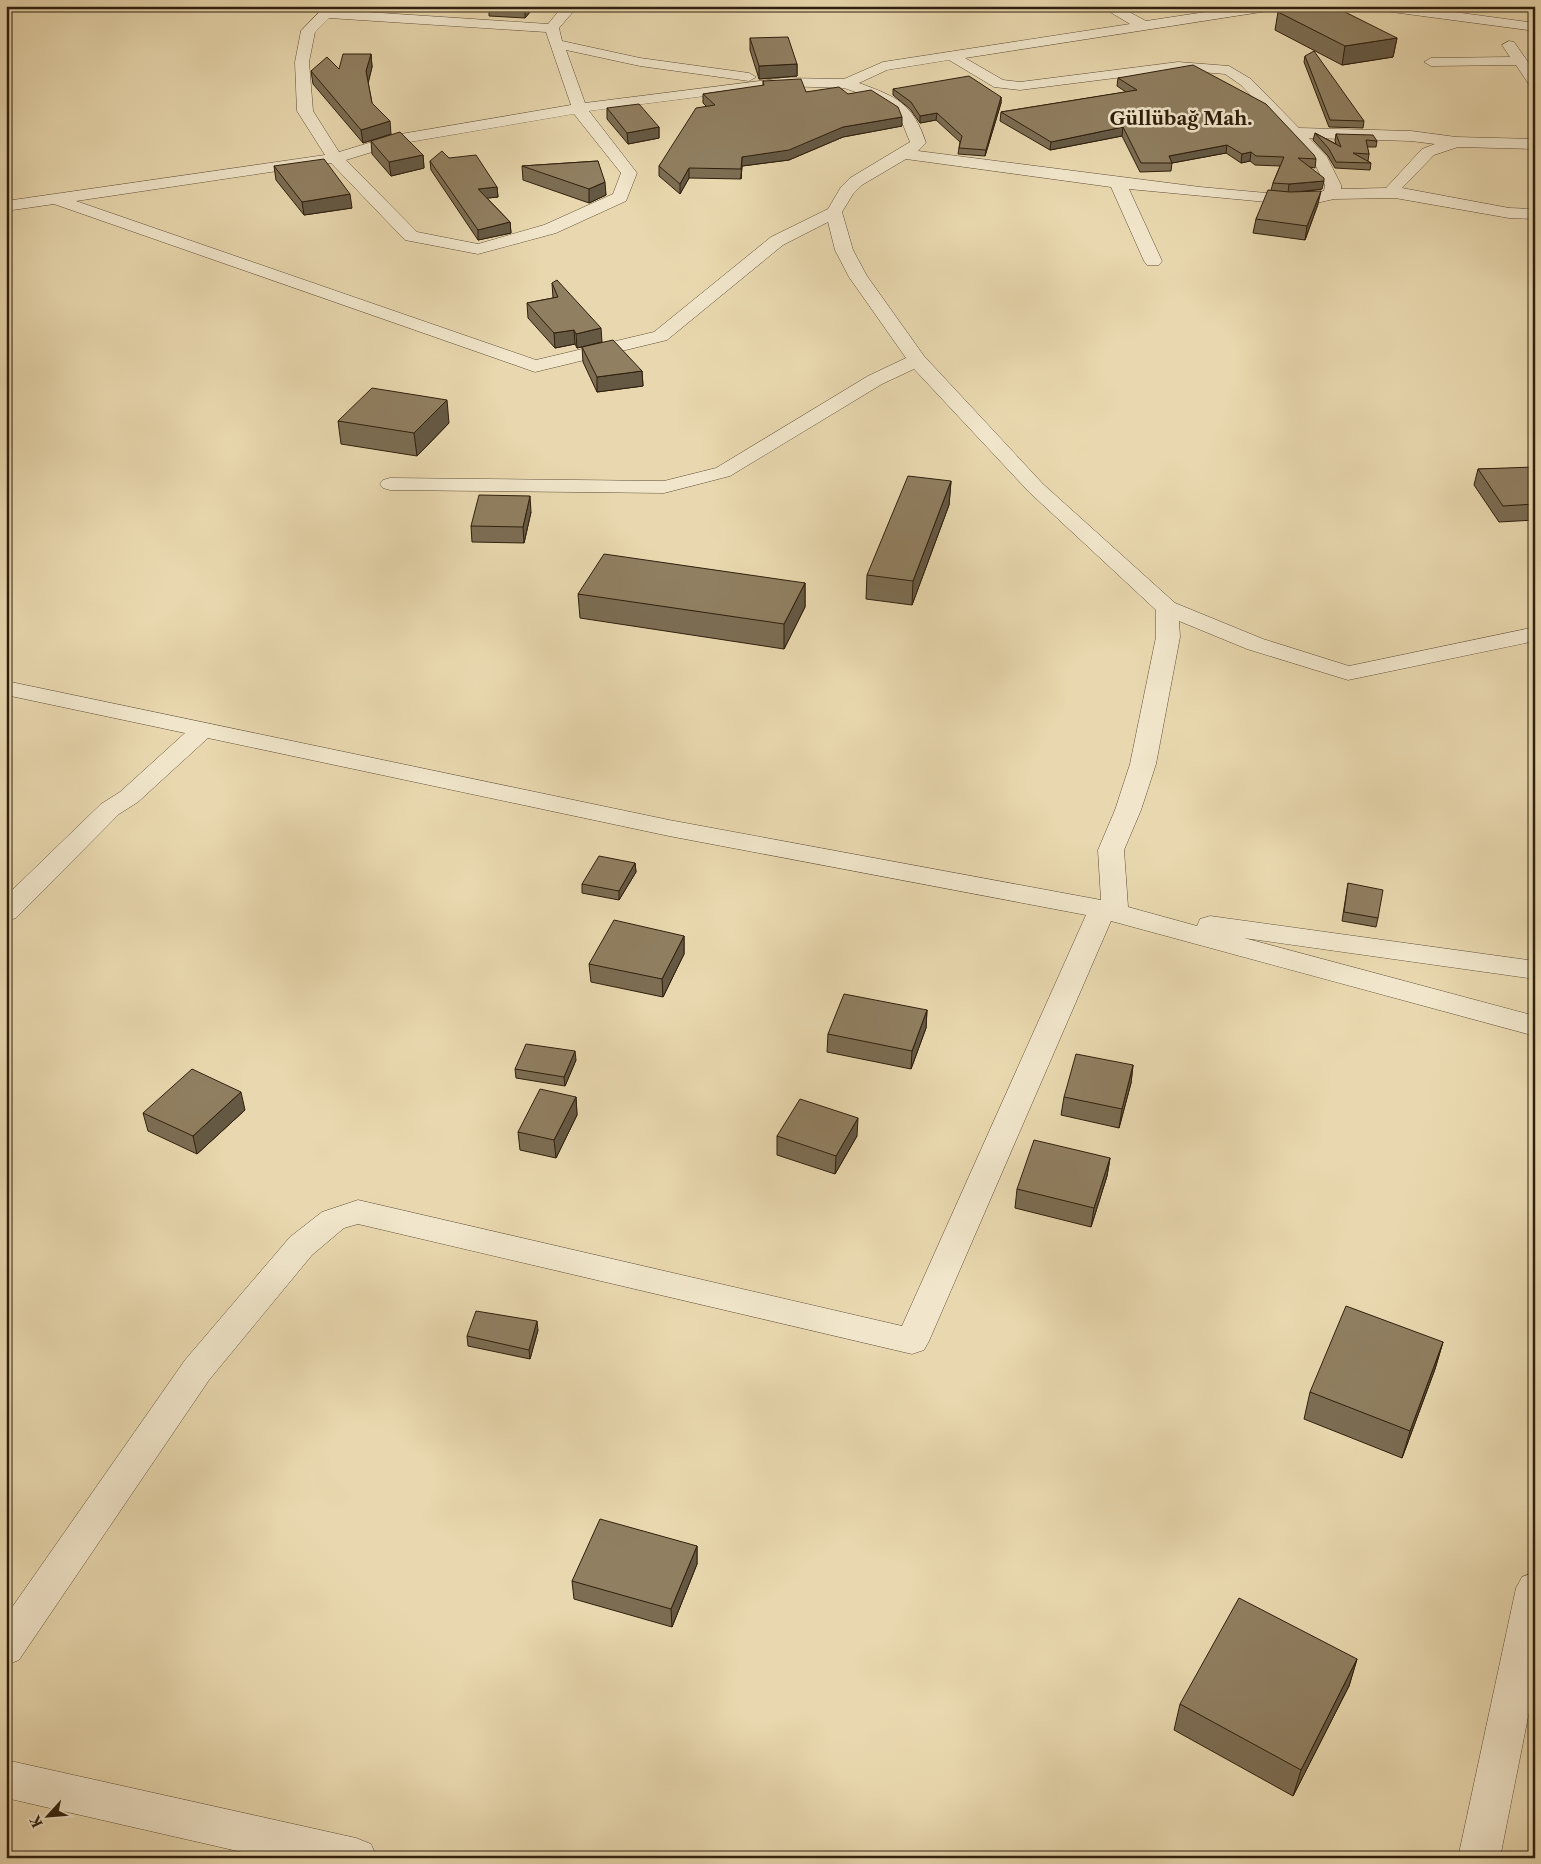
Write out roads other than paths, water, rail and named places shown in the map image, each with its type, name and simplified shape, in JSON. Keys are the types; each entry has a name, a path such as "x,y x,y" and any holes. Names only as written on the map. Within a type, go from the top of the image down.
{"street":[{"path":"552,28 571,6"},
{"path":"1107,6 1144,26"},
{"path":"846,84 883,66 1274,6"},
{"path":"1378,6 1535,27"},
{"path":"330,10 552,28 583,117 629,173 620,197 550,229 478,249 411,236 335,158 305,111 302,62 308,32 330,10"},
{"path":"1494,23 1535,83"},
{"path":"54,199 536,366 660,336 777,240 834,212 850,187 884,164 906,154 918,143 914,127 905,112 881,96 846,84 782,82 640,62 556,44"},
{"path":"950,55 999,84 1020,86 1178,66 1229,70 1246,82 1321,160 1333,185 1332,194"},
{"path":"1431,62 1520,61"},
{"path":"6,206 335,158 395,140 581,107 782,82"},
{"path":"1297,134 1410,136 1456,142 1535,144"},
{"path":"1395,193 1394,187 1428,152 1456,142"},
{"path":"906,154 1200,192 1259,197 1324,198 1332,194 1395,193 1509,213 1535,214"},
{"path":"1116,181 1153,261"},
{"path":"834,212 844,250 858,277 917,360 1036,488 1166,608 1256,644 1348,673 1535,634"},
{"path":"390,484 664,487 723,472 875,380 917,360"},
{"path":"6,1648 197,1370 301,1246 333,1220 358,1212 912,1341 1108,911 1111,850 1128,810 1143,764 1168,637 1166,608"},
{"path":"6,688 669,828 1108,911 1506,964 1535,970"},
{"path":"6,912 110,809 130,797 203,730"},
{"path":"1108,911 1535,1026"},
{"path":"1479,1858 1535,1588"},
{"path":"6,1779 356,1858"}],"district":[{"name":"Güllübağ Mah.","path":"1181,118"}]}
